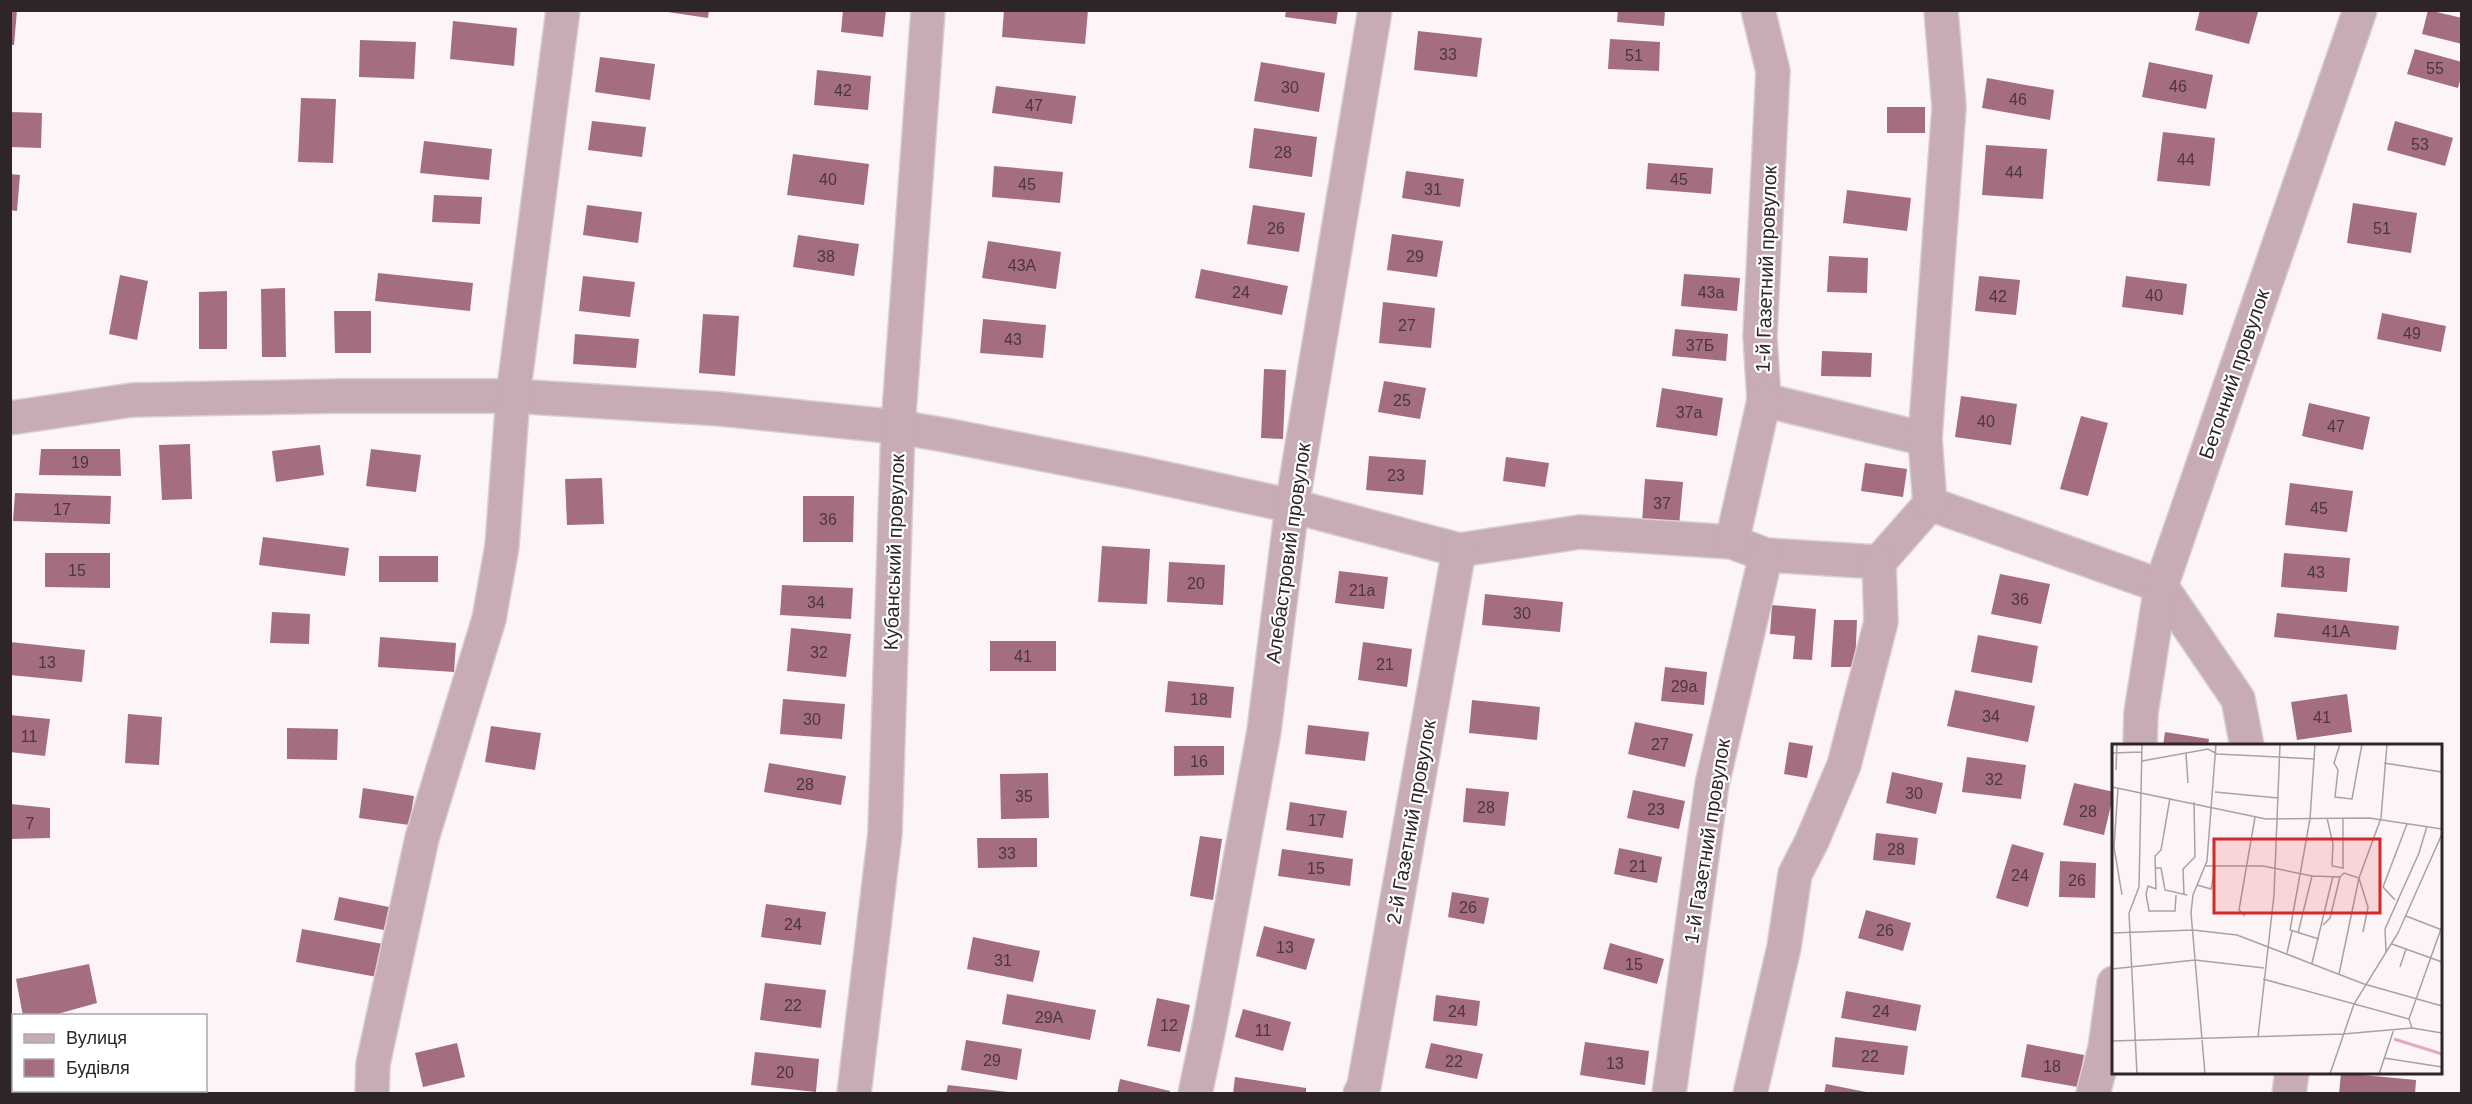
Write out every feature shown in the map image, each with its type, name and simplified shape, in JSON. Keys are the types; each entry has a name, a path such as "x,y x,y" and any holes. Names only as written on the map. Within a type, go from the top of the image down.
{"street":[{"path":"372,1094 373,1064 422,838 489,619 502,546 513,396 563,10"},
{"name":"Кубанський провулок","path":"854,1094 885,833 898,427 928,10"},
{"name":"Алебастровий провулок","path":"1195,1094 1264,731 1292,506 1375,10"},
{"name":"1-й Газетний провулок","path":"1758,10 1773,71 1760,336 1764,400 1925,439"},
{"path":"1750,1094 1784,947 1795,874 1812,841 1844,765 1881,622 1879,562 1930,504 1925,439 1949,107 1941,10"},
{"name":"Бетонний провулок","path":"2140,744 2141,713 2161,586 2360,10"},
{"path":"10,418 132,400 339,396 513,396 721,409 898,427 1139,473 1292,506 1459,550 1580,532 1732,542 1766,555 1879,562"},
{"path":"1732,542 1764,400"},
{"path":"1930,504 2161,586 2238,699 2247,744"},
{"name":"2-й Газетний провулок","path":"1360,1094 1364,1086 1459,550"},
{"name":"1-й Газетний провулок","path":"1669,1094 1712,784 1766,555"},
{"path":"2093,1094 2104,1048 2112,996"},
{"path":"2289,1094 2292,1074"}],"building":[{"path":"10,10 17,10 14,45 10,45"},
{"path":"654,10 709,10 708,18"},
{"path":"843,10 886,10 883,37 841,32"},
{"path":"1004,10 1088,10 1085,44 1002,37"},
{"path":"1286,10 1338,10 1336,24 1285,17"},
{"path":"1618,10 1665,10 1664,26 1617,22"},
{"path":"2200,10 2258,12 2249,44 2195,30"},
{"path":"2428,10 2462,18 2462,44 2422,34"},
{"path":"453,21 517,28 514,66 450,59"},
{"path":"1418,31 1482,38 1477,77 1414,70"},
{"path":"1610,39 1660,42 1659,71 1608,69"},
{"path":"360,40 416,42 414,79 359,77"},
{"path":"2415,49 2462,62 2462,74 2458,88 2407,74"},
{"path":"600,57 655,64 650,100 595,92"},
{"path":"1261,62 1325,73 1319,112 1254,101"},
{"path":"2149,62 2213,75 2206,109 2142,97"},
{"path":"817,70 871,76 868,110 814,105"},
{"path":"1987,78 2054,90 2050,120 1982,108"},
{"path":"996,86 1076,96 1072,124 992,113"},
{"path":"301,98 336,99 333,163 298,162"},
{"path":"1887,107 1925,107 1925,133 1887,133"},
{"path":"10,112 42,113 41,148 10,147"},
{"path":"592,121 646,127 642,157 588,150"},
{"path":"2395,121 2453,138 2445,166 2387,150"},
{"path":"1254,128 1317,137 1312,177 1249,168"},
{"path":"2163,132 2215,138 2210,186 2157,181"},
{"path":"424,141 492,149 489,180 420,173"},
{"path":"1986,145 2047,149 2043,199 1982,195"},
{"path":"793,154 869,164 864,205 787,195"},
{"path":"1648,163 1713,168 1711,194 1646,189"},
{"path":"994,166 1063,172 1060,203 992,197"},
{"path":"1406,171 1464,179 1460,207 1402,198"},
{"path":"10,174 20,175 17,211 10,210"},
{"path":"1847,190 1911,198 1907,231 1843,223"},
{"path":"434,195 482,197 480,224 432,222"},
{"path":"2353,203 2417,213 2411,253 2347,243"},
{"path":"587,205 642,212 638,243 583,235"},
{"path":"1253,205 1305,213 1299,252 1247,244"},
{"path":"1392,234 1443,241 1437,277 1387,270"},
{"path":"798,235 859,244 854,276 793,267"},
{"path":"988,241 1061,252 1056,289 982,278"},
{"path":"1829,256 1868,258 1867,293 1827,292"},
{"path":"1201,269 1288,286 1282,315 1195,298"},
{"path":"378,273 473,283 470,311 375,301"},
{"path":"1684,274 1740,278 1737,311 1681,306"},
{"path":"120,275 148,281 137,340 109,334"},
{"path":"583,276 635,282 630,317 579,311"},
{"path":"1979,276 2020,280 2016,315 1975,311"},
{"path":"2126,276 2187,284 2183,315 2122,307"},
{"path":"285,288 286,357 262,357 261,289"},
{"path":"227,291 227,349 199,349 199,292"},
{"path":"1383,302 1435,308 1431,348 1379,343"},
{"path":"334,311 371,311 371,353 335,353"},
{"path":"2382,313 2446,326 2441,352 2377,339"},
{"path":"703,314 739,316 735,376 699,373"},
{"path":"983,319 1046,325 1043,358 980,353"},
{"path":"1675,329 1728,334 1726,361 1672,356"},
{"path":"575,334 639,339 636,368 573,364"},
{"path":"1822,351 1872,353 1871,377 1821,376"},
{"path":"1264,369 1286,370 1283,439 1261,438"},
{"path":"1384,381 1426,388 1420,419 1378,412"},
{"path":"1662,388 1723,398 1717,436 1656,427"},
{"path":"1961,396 2017,404 2011,445 1955,437"},
{"path":"2309,403 2370,417 2363,450 2302,436"},
{"path":"2081,416 2108,423 2088,496 2060,489"},
{"path":"190,444 192,499 162,500 159,445"},
{"path":"320,445 324,475 276,482 272,451"},
{"path":"41,449 120,449 121,476 39,475"},
{"path":"371,449 421,455 416,492 366,486"},
{"path":"1369,456 1426,460 1423,495 1366,490"},
{"path":"1506,457 1549,463 1545,487 1503,481"},
{"path":"1865,463 1907,469 1903,497 1861,491"},
{"path":"602,478 604,524 567,525 565,479"},
{"path":"1645,479 1683,482 1679,526 1642,523"},
{"path":"2290,483 2353,491 2347,532 2285,525"},
{"path":"15,493 111,496 110,524 13,521"},
{"path":"803,496 854,496 853,542 803,542"},
{"path":"263,537 349,548 345,576 259,565"},
{"path":"1102,546 1150,549 1147,604 1098,602"},
{"path":"45,553 110,553 110,588 45,587"},
{"path":"2284,553 2350,558 2347,592 2281,587"},
{"path":"379,556 438,556 438,582 379,582"},
{"path":"1169,562 1225,565 1223,605 1167,602"},
{"path":"1339,571 1388,577 1384,609 1335,603"},
{"path":"2000,574 2050,584 2041,624 1991,614"},
{"path":"782,585 853,588 851,619 780,615"},
{"path":"1485,594 1563,602 1560,632 1482,625"},
{"path":"1772,605 1816,609 1812,660 1793,659 1795,636 1770,634"},
{"path":"272,612 310,614 309,644 270,643"},
{"path":"2277,613 2399,626 2396,650 2274,637"},
{"path":"1834,620 1857,620 1855,667 1831,667"},
{"path":"791,628 851,634 846,677 787,671"},
{"path":"1978,635 2038,646 2032,683 1971,672"},
{"path":"380,637 456,643 454,672 378,667"},
{"path":"990,641 1056,641 1056,671 990,671"},
{"path":"10,642 85,650 82,682 10,675"},
{"path":"1363,642 1412,649 1407,687 1358,680"},
{"path":"1665,667 1707,672 1704,705 1661,701"},
{"path":"1168,681 1234,687 1231,718 1165,712"},
{"path":"1955,690 2035,706 2028,742 1947,726"},
{"path":"2347,694 2352,732 2297,740 2291,702"},
{"path":"783,699 845,704 842,739 780,734"},
{"path":"1472,700 1540,707 1537,740 1469,733"},
{"path":"128,714 162,717 159,765 125,763"},
{"path":"10,715 50,719 45,756 10,752"},
{"path":"1635,722 1693,734 1685,767 1628,754"},
{"path":"1308,725 1369,732 1365,761 1305,754"},
{"path":"491,726 541,733 535,770 485,762"},
{"path":"287,728 338,729 337,760 287,759"},
{"path":"2165,732 2209,739 2208,744 2163,744"},
{"path":"1789,742 1813,746 1807,778 1784,774"},
{"path":"1174,746 1224,746 1224,775 1174,776"},
{"path":"1967,757 2026,765 2021,799 1962,792"},
{"path":"769,763 846,776 841,805 764,792"},
{"path":"1892,772 1943,783 1936,814 1886,803"},
{"path":"1048,773 1049,818 1001,819 1000,774"},
{"path":"2074,783 2112,792 2104,835 2063,825"},
{"path":"363,788 414,796 409,825 359,818"},
{"path":"1466,788 1509,792 1505,826 1463,822"},
{"path":"1633,790 1685,801 1679,829 1627,818"},
{"path":"1290,802 1347,811 1343,838 1286,830"},
{"path":"10,804 50,808 50,838 10,839"},
{"path":"1876,833 1918,838 1915,865 1873,860"},
{"path":"1200,836 1222,839 1213,900 1190,896"},
{"path":"977,838 1037,838 1037,867 978,868"},
{"path":"2012,844 2044,853 2028,907 1996,898"},
{"path":"1619,848 1662,857 1657,883 1614,874"},
{"path":"1282,849 1353,859 1350,886 1278,876"},
{"path":"2060,861 2096,863 2095,898 2059,897"},
{"path":"1452,892 1489,898 1484,924 1448,917"},
{"path":"339,897 389,907 384,930 334,920"},
{"path":"766,904 826,912 821,945 761,937"},
{"path":"1866,910 1911,923 1903,951 1858,938"},
{"path":"1264,926 1315,939 1306,970 1256,956"},
{"path":"302,929 383,944 377,977 296,962"},
{"path":"973,937 1040,951 1033,982 967,969"},
{"path":"1610,943 1664,959 1657,984 1603,969"},
{"path":"89,964 97,1003 57,1014 23,1014 16,979"},
{"path":"765,983 826,990 821,1028 760,1020"},
{"path":"1846,991 1921,1005 1916,1031 1841,1018"},
{"path":"1007,994 1096,1010 1090,1040 1002,1024"},
{"path":"1436,995 1480,1001 1477,1026 1433,1021"},
{"path":"1157,998 1190,1005 1180,1052 1147,1046"},
{"path":"1243,1009 1291,1022 1283,1051 1235,1037"},
{"path":"1835,1037 1908,1046 1904,1075 1832,1067"},
{"path":"966,1040 1022,1049 1017,1080 961,1070"},
{"path":"1585,1042 1649,1051 1645,1085 1580,1075"},
{"path":"457,1043 465,1077 423,1087 415,1053"},
{"path":"1431,1043 1483,1054 1477,1079 1425,1068"},
{"path":"2027,1044 2084,1055 2078,1087 2021,1077"},
{"path":"755,1052 819,1059 816,1092 751,1085"},
{"path":"2341,1074 2416,1080 2415,1094 2339,1094"},
{"path":"1235,1077 1306,1088 1306,1094 1233,1094"},
{"path":"1120,1079 1170,1091 1170,1094 1117,1094"},
{"path":"1826,1084 1866,1092 1866,1094 1824,1094"},
{"path":"948,1085 1008,1092 1008,1094 946,1094"}]}
